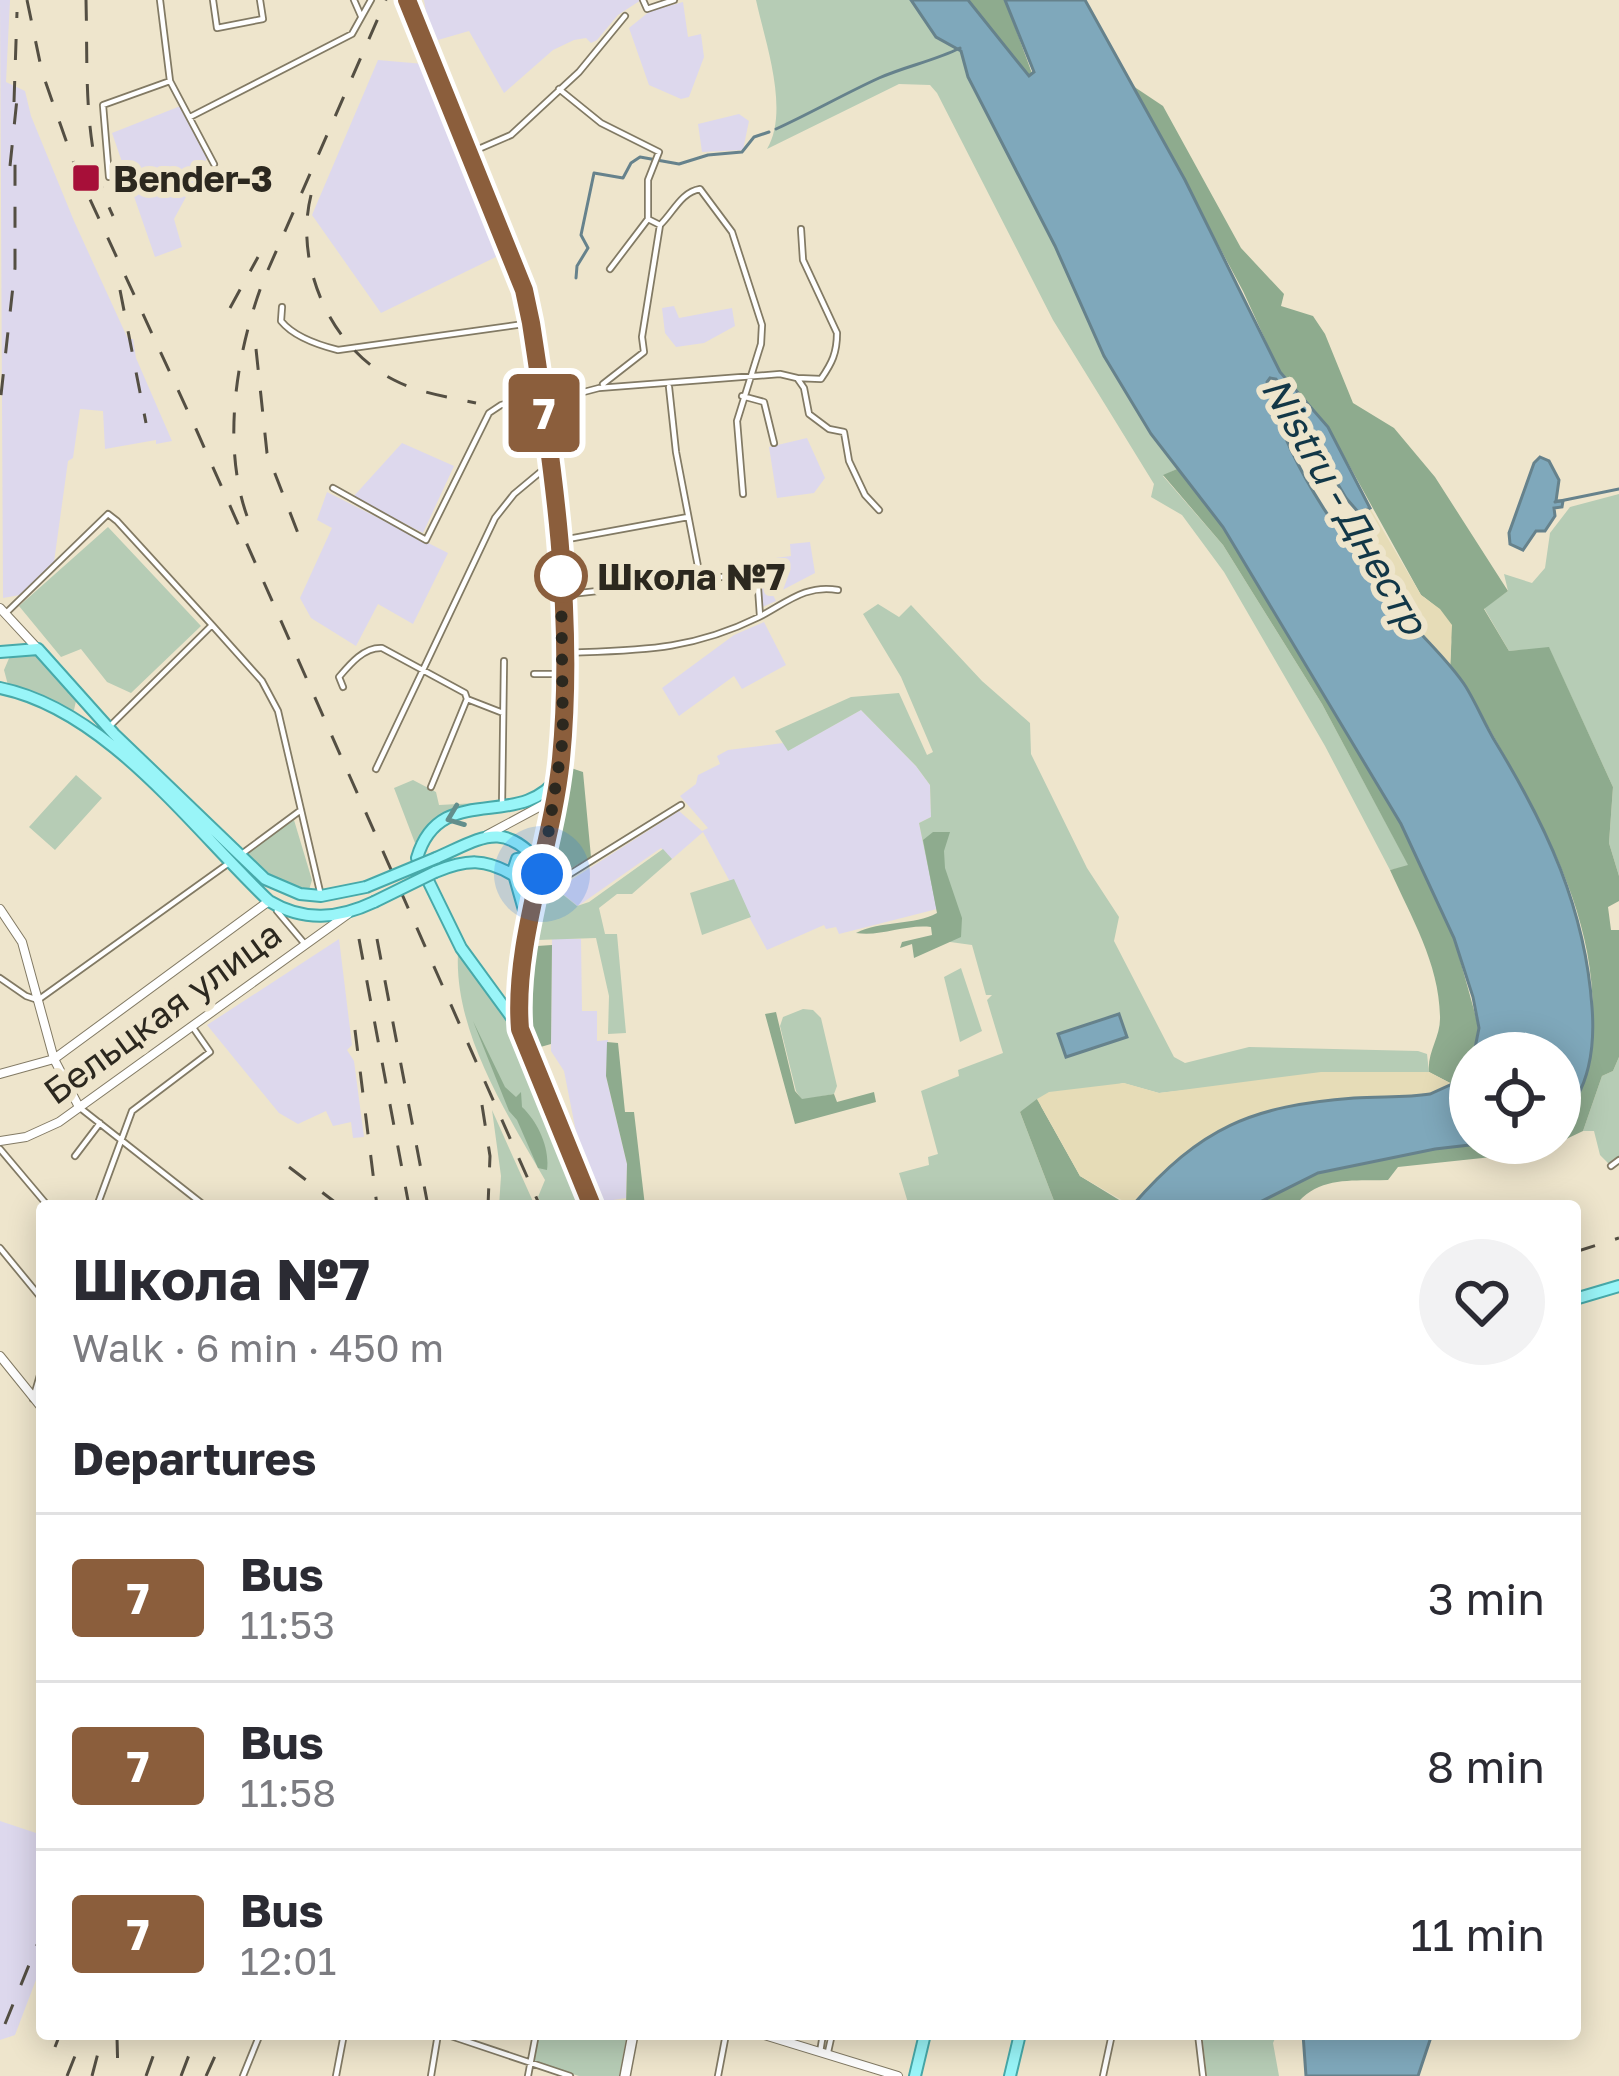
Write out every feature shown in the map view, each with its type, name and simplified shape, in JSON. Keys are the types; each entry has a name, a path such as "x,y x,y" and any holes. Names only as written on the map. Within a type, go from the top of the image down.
{"main road":[{"path":"103,732 4,689 3,651 38,649 78,694 103,732 234,859 269,901 302,915 350,913 486,836 512,837 535,857 541,877 528,926 519,995 520,1029"},
{"path":"65,715 80,710 78,694"},
{"path":"559,776 540,798 456,812 434,825 417,858 460,948 520,1029 590,1200"},
{"path":"528,926 516,878 517,859 535,857"},
{"path":"234,859 281,888 321,896 469,860 480,860 530,884 541,877"},
{"path":"1581,1300 1619,1289"},
{"path":"625,2076 632,2040"},
{"path":"915,2076 924,2040"},
{"path":"1010,2076 1019,2040"}],"street":[{"path":"160,0 170,81 214,164"},
{"path":"213,0 217,28 262,20 260,0"},
{"path":"354,0 362,17"},
{"path":"190,117 352,34 371,0"},
{"path":"407,0 524,290 531,323 557,541 564,652 559,776 541,877 549,887 681,805"},
{"path":"643,0 647,9 674,0"},
{"path":"467,154 511,135 579,72 625,16"},
{"path":"109,177 103,105 170,81"},
{"path":"559,89 601,123 657,157 648,180 648,219 610,268"},
{"path":"599,388 644,352 661,225 692,190 704,192 732,232 742,274 760,315 760,344 736,431 742,494"},
{"path":"648,219 661,225"},
{"path":"333,488 426,540 495,407 599,388 780,374 816,381 824,377 834,361 837,333 803,260 801,229"},
{"path":"282,307 280,321 286,327 316,344 343,350 531,323"},
{"path":"797,378 809,414 829,429 844,432 849,461 865,495 879,510"},
{"path":"669,385 672,429 700,577"},
{"path":"742,396 764,402 774,443"},
{"path":"376,769 495,518 514,494 549,466"},
{"path":"38,649 3,611 108,514 262,681 282,723 321,896"},
{"path":"557,541 689,517"},
{"path":"562,596 757,573 760,616"},
{"path":"564,652 660,649 701,642 810,590 838,590"},
{"path":"103,732 212,625"},
{"path":"3,651 19,644 22,631"},
{"path":"343,687 339,677 372,648 382,648 465,693 467,699 431,787"},
{"path":"502,806 504,662"},
{"path":"534,674 564,674"},
{"path":"467,699 503,713"},
{"path":"486,836 549,804 556,794"},
{"path":"38,1000 302,810"},
{"path":"0,1074 54,1059 269,901 304,943"},
{"path":"0,909 22,942 54,1059 79,1107 198,1200"},
{"name":"Бельцкая улица","path":"0,1145 59,1122 350,913"},
{"path":"0,978 38,1000"},
{"path":"99,1200 139,1102 210,1052 191,1025"},
{"path":"75,1156 100,1123"},
{"path":"0,1145 43,1200"},
{"path":"1611,1166 1619,1160"},
{"path":"0,1248 36,1292"},
{"path":"0,1355 36,1402"},
{"path":"33,1399 36,1389"},
{"path":"243,2076 258,2040"},
{"path":"336,2076 343,2040"},
{"path":"430,2076 440,2040"},
{"path":"460,2040 570,2076"},
{"path":"528,2076 535,2040"},
{"path":"718,2076 725,2040"},
{"path":"780,2040 898,2076"},
{"path":"824,2054 827,2040"},
{"path":"1102,2076 1111,2040"},
{"path":"1199,2040 1203,2076"}],"shaded area":[{"path":"0,0 10,0 6,82 25,91 74,221 128,339 133,339 136,358 172,441 105,449 103,411 80,409 54,562 20,595 3,598"},
{"path":"424,0 641,0 618,15 597,40 574,40 553,50 504,93 469,31 431,42"},
{"path":"683,2 688,37 701,34 704,57 689,97 681,99 649,85 629,28 650,11"},
{"path":"378,60 424,64 502,254 381,313 312,215"},
{"path":"183,105 207,158 174,219 182,247 155,257 112,133"},
{"path":"739,114 749,121 743,150 702,152 698,124"},
{"path":"674,306 679,318 732,308 735,326 704,343 676,347 665,333 662,308"},
{"path":"807,438 825,478 814,493 777,498 769,447"},
{"path":"402,443 454,466 423,533 353,497"},
{"path":"327,492 448,553 413,624 378,604 356,646 311,618 300,598 332,528 317,520"},
{"path":"810,542 815,573 773,595 776,601 760,608 761,560 791,556 790,544"},
{"path":"764,622 786,665 742,689 734,676 679,716 662,688 734,635"},
{"path":"861,710 930,785 931,817 919,823 937,909 839,934 836,927 826,929 824,925 767,950 703,832 672,859 661,848 578,906 557,889 679,811 702,831 708,828 680,796 696,784 698,775 720,764 717,756 728,750 783,743 789,750"},
{"path":"339,939 352,1045 347,1050 354,1061 364,1137 353,1138 351,1122 333,1126 326,1111 298,1124 279,1113 207,1025"},
{"path":"552,939 581,939 582,1011 597,1011 597,1041 608,1040 606,1076 627,1164 626,1198 599,1200 578,1142 564,1071 551,1051"},
{"path":"0,1821 36,1833 36,1980 15,2035 0,2040"}],"green space":[{"path":"756,0 911,0 922,17 959,48 968,77 1055,246 1104,356 1177,469 1163,476 1223,545 1322,704 1409,866 1390,870 1224,572 1182,515 1151,497 1154,484 1053,320 937,93 930,85 899,84 767,149 774,133 776,96"},
{"path":"968,0 1005,0 1033,76 1025,73"},
{"path":"1133,86 1163,106 1241,248 1284,294 1281,306 1313,316 1353,403 1394,428 1435,477 1508,591 1484,609 1509,651 1549,647 1613,787 1609,843 1619,876 1619,901 1608,907 1611,930 1619,930 1619,1057 1613,1071 1602,1076 1581,1132 1581,1087 1592,1034 1592,986 1572,895 1533,809 1465,684 1450,669 1451,635 1446,619 1421,595 1328,427 1280,372 1243,291"},
{"path":"1177,469 1223,527 1401,824 1454,938 1479,1028 1478,1032 1449,1032 1449,1082 1429,1072 1440,1024 1435,977 1390,870 1408,865 1322,704 1223,545 1163,475"},
{"path":"1619,494 1619,876 1609,843 1613,787 1549,648 1509,651 1484,608 1508,591 1504,574 1532,583 1545,568 1550,533 1570,507"},
{"path":"108,527 201,626 131,693 107,682 81,649 61,657 19,606"},
{"path":"878,604 899,617 911,605 982,681 1030,723 1031,754 1087,868 1119,917 1114,941 1174,1057 1185,1063 1249,1047 1418,1051 1427,1054 1429,1072 1326,1075 1159,1093 1123,1083 1020,1112 1054,1200 907,1200 899,1173 929,1165 928,1157 938,1154 921,1091 1003,1053 987,1000 992,995 986,995 972,945 943,941 919,823 931,817 930,785 861,710 788,751 775,731 851,697 899,693 927,755 933,752 901,677 863,614"},
{"path":"36,654 76,701 74,710 69,712 8,685 4,670 10,656"},
{"path":"565,766 583,772 591,857 549,881 546,880"},
{"path":"76,775 102,798 55,850 29,827"},
{"path":"413,780 436,792 439,805 496,802 450,812 431,824 415,843 394,788"},
{"path":"294,820 312,880 309,890 274,878 244,855"},
{"path":"933,832 950,832 945,868 962,918 961,937 914,958 912,944 900,948 902,942 932,935 931,927 856,933 937,913 923,840"},
{"path":"663,849 672,859 632,894 617,894 599,908 605,934 617,934 626,1033 608,1034 609,996 596,938 538,940 545,905 556,889 577,906 589,902"},
{"path":"734,879 751,917 702,935 690,893"},
{"path":"552,945 551,1044 537,1048 529,1010 532,972 537,946"},
{"path":"458,953 512,1023 519,1039 516,1046 580,1200 539,1200 545,1180 486,1071 459,983"},
{"path":"961,968 982,1031 960,1042 944,977"},
{"path":"803,1009 821,1018 837,1086 834,1094 802,1100 780,1026 783,1017"},
{"path":"776,1012 795,1091 802,1099 834,1094 837,1102 874,1092 876,1102 795,1124 765,1014"},
{"path":"473,1021 505,1087 516,1097 521,1092 522,1107 545,1144 547,1170 538,1168 509,1111"},
{"path":"607,1042 618,1043 625,1112 634,1112 644,1200 626,1200 627,1164 606,1076"},
{"path":"1619,1057 1619,1160 1611,1166 1600,1155 1594,1131 1583,1131 1602,1076 1613,1071"},
{"path":"1037,1099 1080,1176 1119,1200 1054,1200 1020,1112"},
{"path":"492,1110 532,1200 499,1200"},
{"path":"1449,1147 1449,1162 1398,1167 1388,1180 1329,1184 1300,1200 1264,1200 1318,1173"},
{"path":"535,2040 626,2040 619,2076 579,2076 536,2063"},
{"path":"1203,2040 1274,2040 1279,2076 1207,2076"}],"sand":[{"path":"1370,508 1421,595 1452,625 1450,669 1357,556 1359,513"},
{"path":"1321,1072 1429,1072 1449,1085 1430,1094 1279,1107 1164,1170 1137,1200 1122,1200 1080,1176 1037,1099 1049,1092 1124,1083 1159,1093"}],"water":[{"path":"911,0 968,0 1029,76 1034,72 1005,0 1085,0 1185,180 1280,372 1328,427 1370,508 1359,513 1346,498 1276,379 1270,378 1267,382 1276,415 1305,477 1363,564 1466,687 1547,837 1572,902 1588,971 1593,1022 1581,1088 1581,1032 1478,1032 1473,997 1454,938 1401,824 1223,527 1151,434 1104,356 1055,246 968,77 961,51 936,37"},
{"path":"1540,457 1549,461 1559,480 1556,501 1563,501 1562,507 1554,508 1555,516 1545,531 1536,531 1523,550 1510,544 1509,533"},
{"path":"1119,1014 1127,1037 1066,1057 1058,1034"},
{"path":"1449,1085 1449,1147 1318,1173 1264,1200 1138,1200 1205,1139 1257,1115 1318,1102 1430,1094"},
{"path":"1303,2040 1430,2040 1418,2076 1306,2076"}],"waterway":[{"path":"776,129 879,78 960,48"},
{"path":"576,278 588,248 581,235 594,173 623,178 640,157 679,164 742,152 754,137 769,132"},
{"path":"1555,502 1619,489"}],"railway":[{"path":"27,0 42,72 76,169 537,1200"},
{"path":"86,0 91,138 113,216"},
{"path":"247,516 239,488 234,427 246,335 264,279 386,0"},
{"path":"14,102 17,12"},
{"path":"10,166 18,89"},
{"path":"1,395 15,268 15,150"},
{"path":"311,195 307,221 313,275 322,301 351,347 394,380 476,403"},
{"path":"230,308 258,257"},
{"path":"120,290 146,423"},
{"path":"256,349 267,453 301,541"},
{"path":"359,939 408,1200"},
{"path":"377,939 427,1200"},
{"path":"355,1030 376,1200"},
{"path":"482,1105 490,1156 488,1200"},
{"path":"289,1167 332,1200"},
{"path":"1581,1250 1619,1238"},
{"path":"5,2024 36,1948"},
{"path":"55,2047 58,2040"},
{"path":"92,2076 101,2040"},
{"path":"117,2040 118,2076"},
{"path":"146,2076 159,2040"},
{"path":"181,2076 195,2040"},
{"path":"206,2076 222,2040"},
{"path":"67,2076 75,2056"}],"bus line":[{"name":"7","path":"407,0 524,290 531,323 561,584 563,730 547,855 528,926 518,1005 520,1029 590,1200"}],"place":[{"name":"Bender-3","path":"86,178"},
{"name":"Школа №7","path":"561,576"}],"route":[{"path":"542,874 563,738 561,576"}],"water label":[{"name":"Nistru - Днестр","path":"1345,505"}]}
